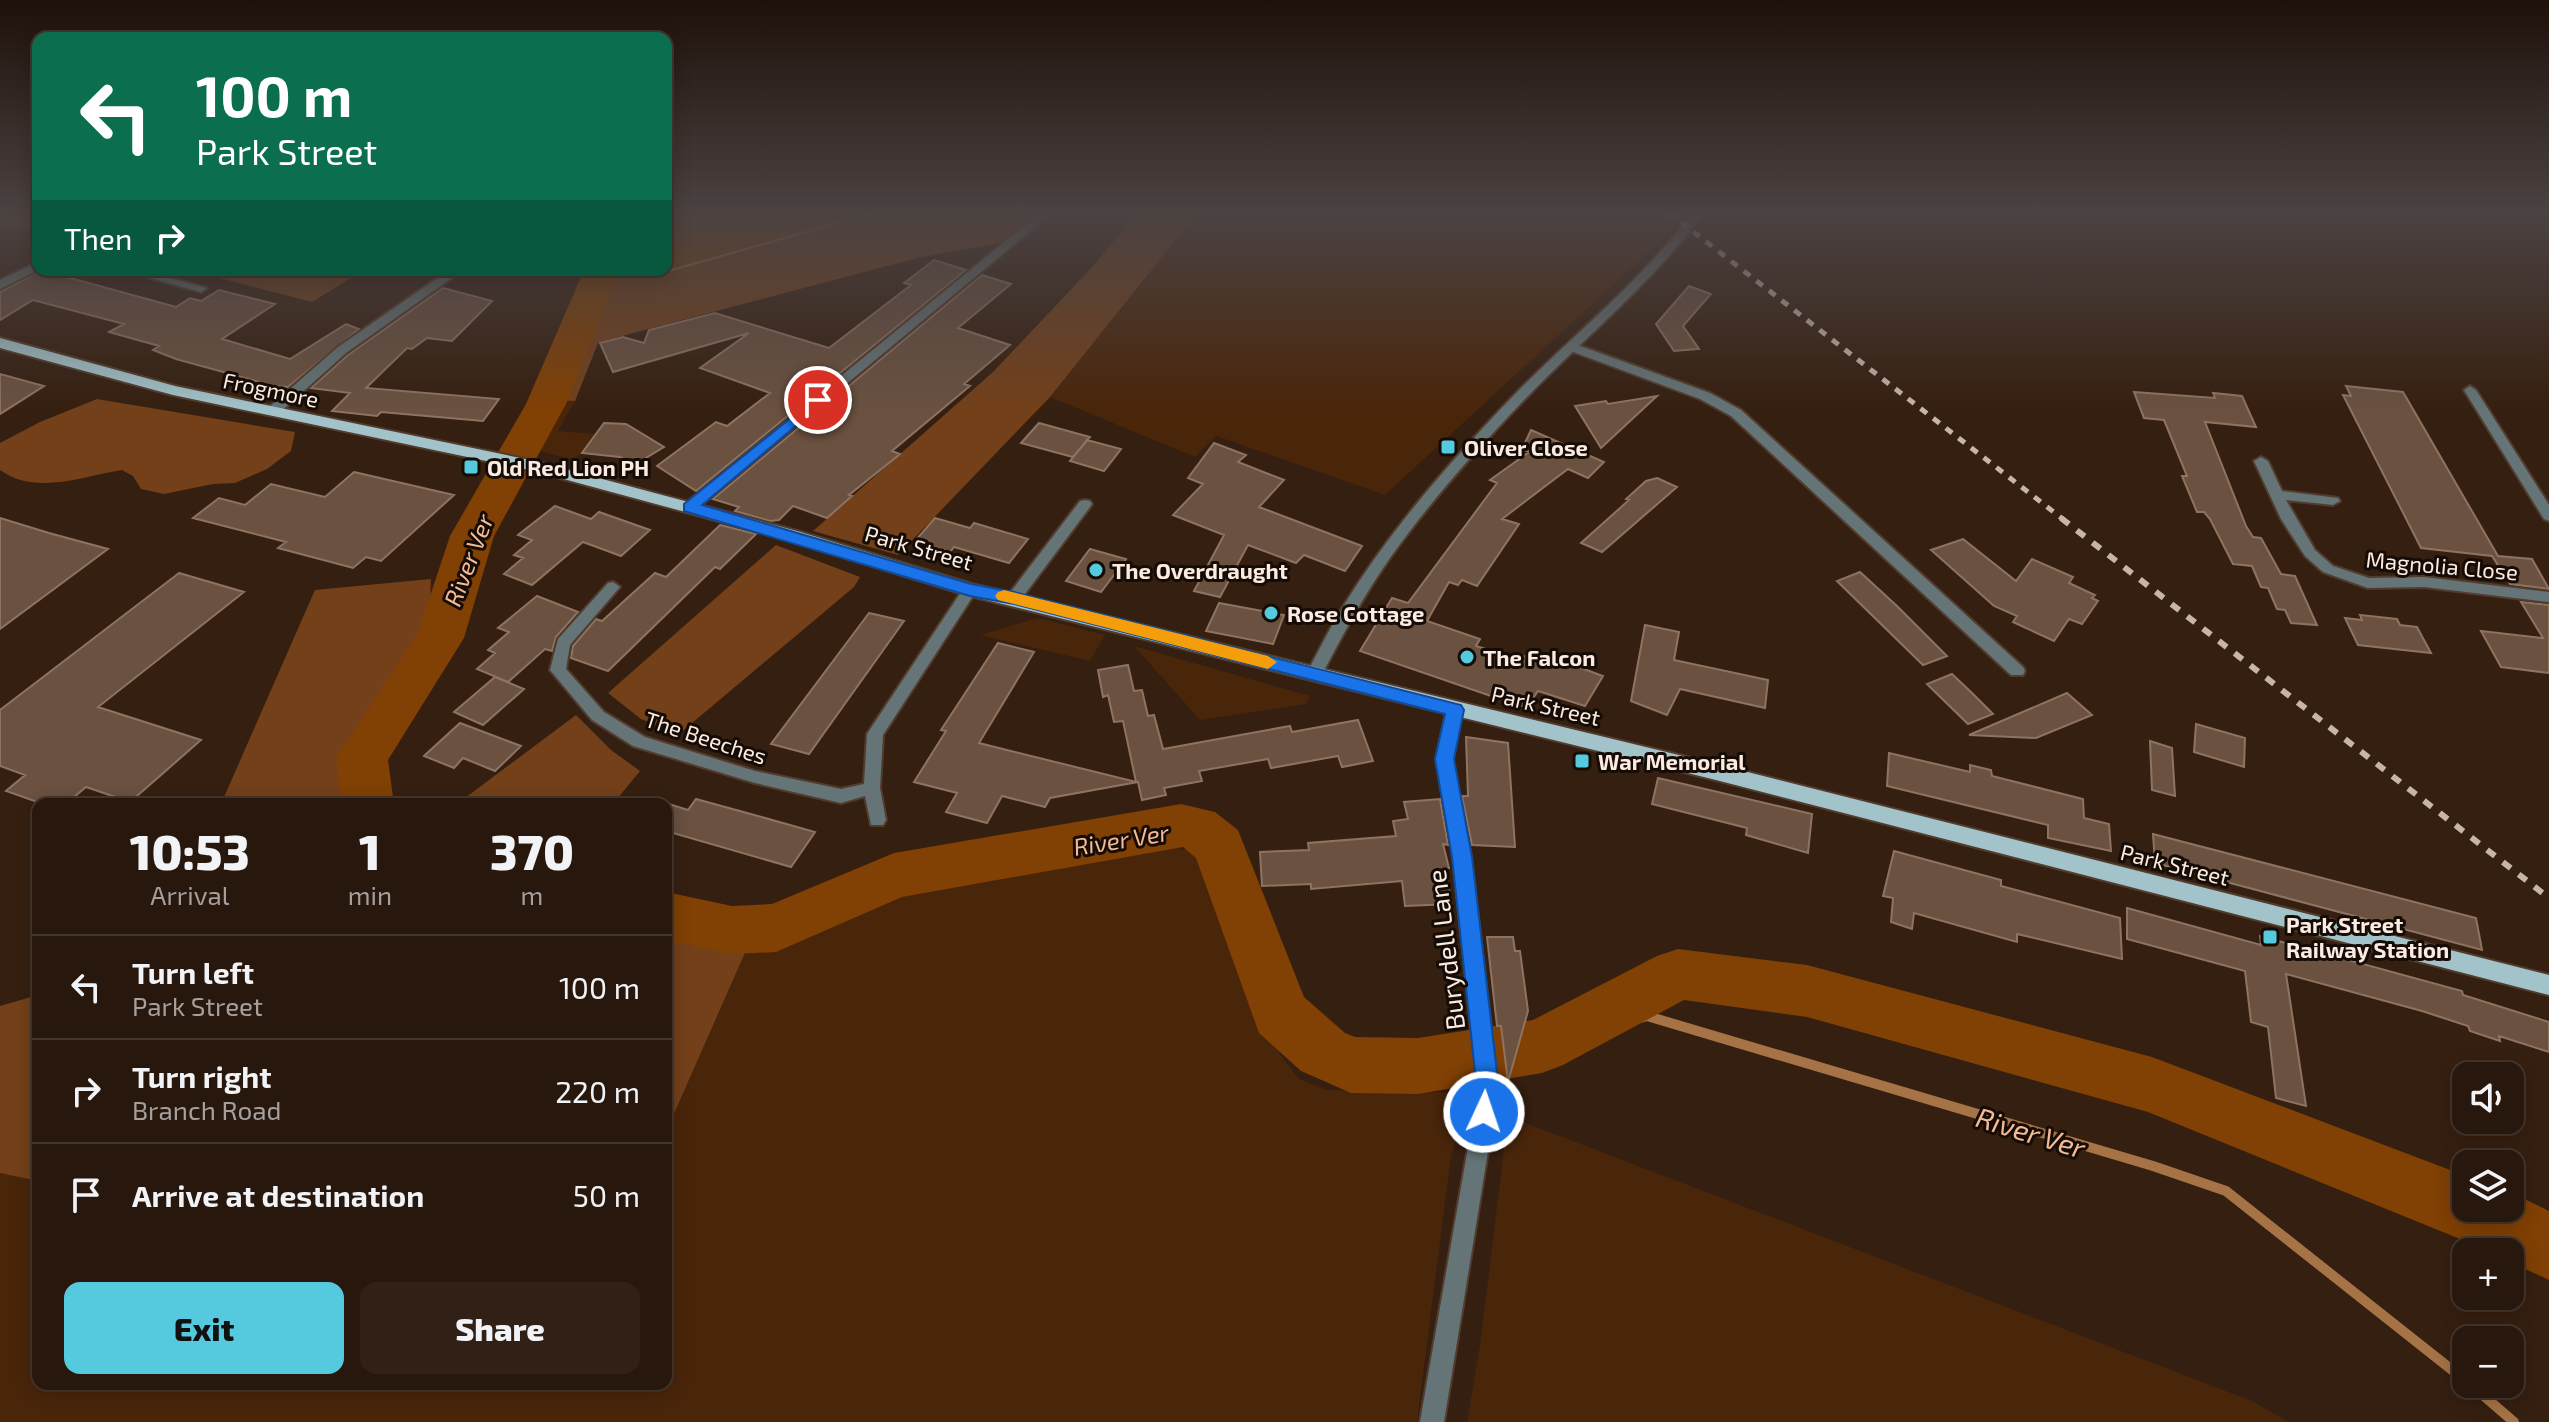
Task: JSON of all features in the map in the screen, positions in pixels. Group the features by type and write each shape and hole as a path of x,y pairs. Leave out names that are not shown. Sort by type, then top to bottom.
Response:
{"main road":[{"name":"Frogmore","path":"0,343 173,390 535,466"},
{"name":"Park Street","path":"535,466 690,507 970,590 1014,598 1455,710 1716,772 2549,985"}],"street":[{"path":"161,278 201,288"},
{"path":"272,412 342,350 445,278"},
{"path":"690,507 967,278"},
{"path":"1314,674 1352,605 1408,525 1446,479 1641,278"},
{"path":"1572,347 1705,396 1736,413 2017,671"},
{"path":"2470,390 2549,516"},
{"name":"Magnolia Close","path":"2261,461 2310,553 2328,569 2368,583 2424,582 2549,597"},
{"path":"2277,495 2333,501"},
{"path":"1014,598 1085,504"},
{"name":"The Beeches","path":"613,587 563,643 558,670 598,716 639,742 755,777 841,796 872,788"},
{"path":"877,820 872,788 875,734 970,590"},
{"name":"Burydell Lane","path":"1432,1422 1488,1090 1462,857 1444,759 1455,710"}],"shaded area":[{"path":"221,278 350,278 312,302"},
{"path":"609,278 840,278 598,343 575,401 555,400"},
{"path":"1081,278 1145,278 1050,397 898,555 813,531 993,372"},
{"path":"1145,278 1620,278 1385,495 1216,436 1195,457 1050,397"},
{"path":"97,399 295,432 291,451 267,469 235,483 164,494 141,489 133,476 122,470 44,483 14,478 0,470 0,443 40,422"},
{"path":"555,400 575,401 558,431 596,434 575,460 527,448"},
{"path":"776,545 860,577 854,587 679,734 641,719 608,693"},
{"path":"431,579 430,614 417,656 354,758 346,798 224,798 315,590"},
{"path":"1038,618 1105,635 1090,661 980,635"},
{"path":"1134,646 1310,696 1306,704 1200,720"},
{"path":"576,715 611,750 640,771 618,798 465,798"},
{"path":"1157,844 1189,850 1212,867 1279,1053 1299,1079 1326,1090 1469,1093 1451,1156 1417,1422 0,1422 0,1173 32,1180 32,1390 672,1390 672,1118 748,946 874,896 944,877"},
{"path":"672,932 748,946 672,1118"},
{"path":"32,997 32,1180 0,1173 0,1006"},
{"path":"1508,1116 2252,1401 2289,1422 1467,1422 1480,1345"}],"building":[{"path":"25,278 72,278 176,307 190,298 201,301 219,290 275,304 222,339 290,359 346,324 359,329 288,387 274,386 176,359 153,350 159,346 109,332 124,324 33,300 0,320 0,292"},
{"path":"910,278 956,278 696,491 657,466 716,422 727,426 770,393 700,368 749,333 613,372 600,343 623,337 644,343 649,330 715,313 829,348 911,285 904,283"},
{"path":"978,278 993,278 1011,284 958,328 1010,345 964,384 970,386 892,451 900,454 849,495 852,496 827,518 793,506 779,520 770,521 735,511 739,507 713,499"},
{"path":"1689,286 1711,294 1683,326 1699,349 1674,351 1656,324"},
{"path":"443,288 492,301 452,341 427,338 412,349 407,348 366,388 499,399 483,421 332,411 350,393 311,388 348,355"},
{"path":"0,374 44,386 0,414"},
{"path":"2346,386 2403,392 2498,556 2532,559 2549,589 2510,584 2492,556 2421,548 2343,395 2351,396"},
{"path":"2134,392 2215,398 2213,393 2242,396 2256,427 2205,422 2246,526 2253,537 2261,538 2281,574 2295,576 2317,625 2291,623 2285,610 2277,609 2268,588 2261,587 2252,566 2233,564 2210,519 2204,512 2197,512 2182,476 2187,476 2164,420 2144,418"},
{"path":"1657,396 1601,448 1575,406 1606,401 1608,404"},
{"path":"604,423 626,424 664,447 634,465 620,457 582,453"},
{"path":"1039,423 1090,437 1073,457 1021,443"},
{"path":"1531,430 1604,462 1588,478 1568,469 1502,519 1519,524 1477,586 1462,580 1458,585 1449,582 1427,621 1480,639 1476,646 1508,656 1499,669 1535,651 1603,676 1585,706 1538,691 1528,706 1520,706 1360,651 1392,598 1408,603 1497,483 1490,480 1529,452 1522,449"},
{"path":"1087,440 1121,449 1104,471 1070,461"},
{"path":"1214,443 1246,455 1238,462 1284,480 1259,507 1362,546 1345,571 1304,555 1296,563 1248,545 1220,597 1194,591 1224,535 1173,515 1203,484 1188,478"},
{"path":"354,472 454,495 381,561 366,557 353,568 278,548 286,542 193,518 219,498 245,505 271,484 325,497"},
{"path":"1657,478 1677,487 1602,552 1581,543 1646,481"},
{"path":"555,506 591,519 599,512 650,530 621,556 583,542 532,585 504,574 523,558 514,555 532,540 518,535"},
{"path":"0,518 49,533 108,549 0,629"},
{"path":"935,518 970,528 974,523 1028,539 1009,563 954,547 950,552 915,541"},
{"path":"720,525 756,534 720,569 715,567 608,671 571,658 573,646 596,619 602,621 655,573 666,577"},
{"path":"1963,539 2016,581 2032,559 2073,577 2069,583 2095,595 2092,598 2098,601 2082,624 2069,619 2054,641 2013,622 2017,616 1994,606 1931,550"},
{"name":"The Overdraught","path":"1090,549 1126,559 1101,592 1066,581"},
{"path":"1860,572 1947,656 1923,665 1837,581"},
{"path":"179,573 244,592 98,707 201,740 135,798 118,798 86,787 73,798 32,800 6,791 25,775 0,766 0,710"},
{"path":"537,596 578,612 556,637 552,651 545,649 508,682 477,669 495,653 488,650 509,632 498,628"},
{"path":"2521,602 2549,605 2549,673 2501,667 2481,631 2543,638"},
{"path":"1219,603 1284,615 1273,644 1206,631"},
{"path":"869,613 904,621 809,754 771,744"},
{"path":"2360,615 2397,619 2400,625 2417,627 2431,653 2358,645 2345,618 2362,620"},
{"path":"1645,625 1679,632 1674,660 1768,680 1765,708 1680,689 1667,715 1631,701"},
{"path":"998,643 1034,652 979,743 1136,782 1123,721 1114,722 1108,695 1103,697 1098,670 1128,665 1134,691 1142,690 1148,716 1154,715 1163,749 1290,726 1292,732 1358,720 1373,761 1342,767 1338,756 1271,768 1268,759 1199,771 1202,781 1164,788 1166,795 1142,800 1138,782 1050,798 1045,807 1002,796 987,823 946,812 957,793 914,782 946,731 941,730"},
{"path":"1952,674 1993,714 1968,724 1927,684"},
{"path":"495,677 524,689 483,725 454,712"},
{"path":"2067,693 2092,715 2036,738 1969,735"},
{"path":"460,723 521,746 495,771 463,758 454,768 424,756"},
{"path":"2196,724 2245,738 2244,767 2194,752"},
{"path":"1466,737 1508,743 1515,847 1472,845 1462,796 1468,796"},
{"path":"2150,741 2172,748 2175,796 2152,790"},
{"path":"1889,753 1970,772 1970,765 1991,770 1992,776 2083,799 2084,818 2109,824 2111,851 2048,838 2048,825 1887,786"},
{"path":"1658,778 1812,814 1808,853 1746,835 1747,828 1652,804"},
{"path":"696,799 815,832 791,867 672,833 672,805 688,810"},
{"path":"1440,799 1448,845 1443,844 1449,868 1445,869 1452,904 1405,906 1402,881 1311,889 1311,884 1262,886 1260,852 1309,850 1308,843 1396,836 1393,821 1408,819 1404,802"},
{"path":"2153,834 2476,918 2482,950 2155,863"},
{"path":"1894,851 2001,880 2001,886 2120,918 2122,959 2017,934 2017,942 1914,913 1912,929 1891,922 1893,898 1883,896"},
{"path":"2127,908 2261,945 2260,936 2462,991 2463,995 2549,1022 2549,1052 2499,1036 2500,1041 2470,1031 2468,1026 2422,1011 2286,974 2306,1106 2276,1098 2268,1027 2251,1022 2245,971 2127,939"},
{"path":"1487,937 1513,937 1515,951 1520,951 1528,1011 1508,1082 1501,1026 1497,1026"}],"waterway":[{"name":"River Ver","path":"367,798 362,758 440,638 472,536 546,404 599,278"},
{"name":"River Ver","path":"672,917 732,930 776,928 894,876 1181,825 1196,827 1219,845 1280,1014 1323,1052 1351,1065 1418,1066 1542,1046 1678,974 1807,991 2152,1085 2505,1223 2549,1247"},
{"name":"River Ver","path":"1542,1046 1647,1016 2153,1166 2226,1191 2452,1370"},
{"name":"River Ver","path":"2486,1398 2514,1422"}],"railway":[{"path":"1753,278 2064,520"},
{"path":"2061,518 2549,898"}],"slow traffic":[{"path":"1004,596 1268,662"}],"place":[{"name":"Oliver Close","path":"1448,447"},
{"name":"Old Red Lion PH","path":"471,467"},
{"name":"The Overdraught","path":"1096,570"},
{"name":"Rose Cottage","path":"1271,613"},
{"name":"The Falcon","path":"1467,657"},
{"name":"War Memorial","path":"1582,761"},
{"name":"Park Street Railway Station","path":"2270,937"}],"route":[{"path":"818,400 690,507 970,590 1014,598 1455,710 1444,759 1462,857 1483,1033 1488,1090 1484,1112"}]}
